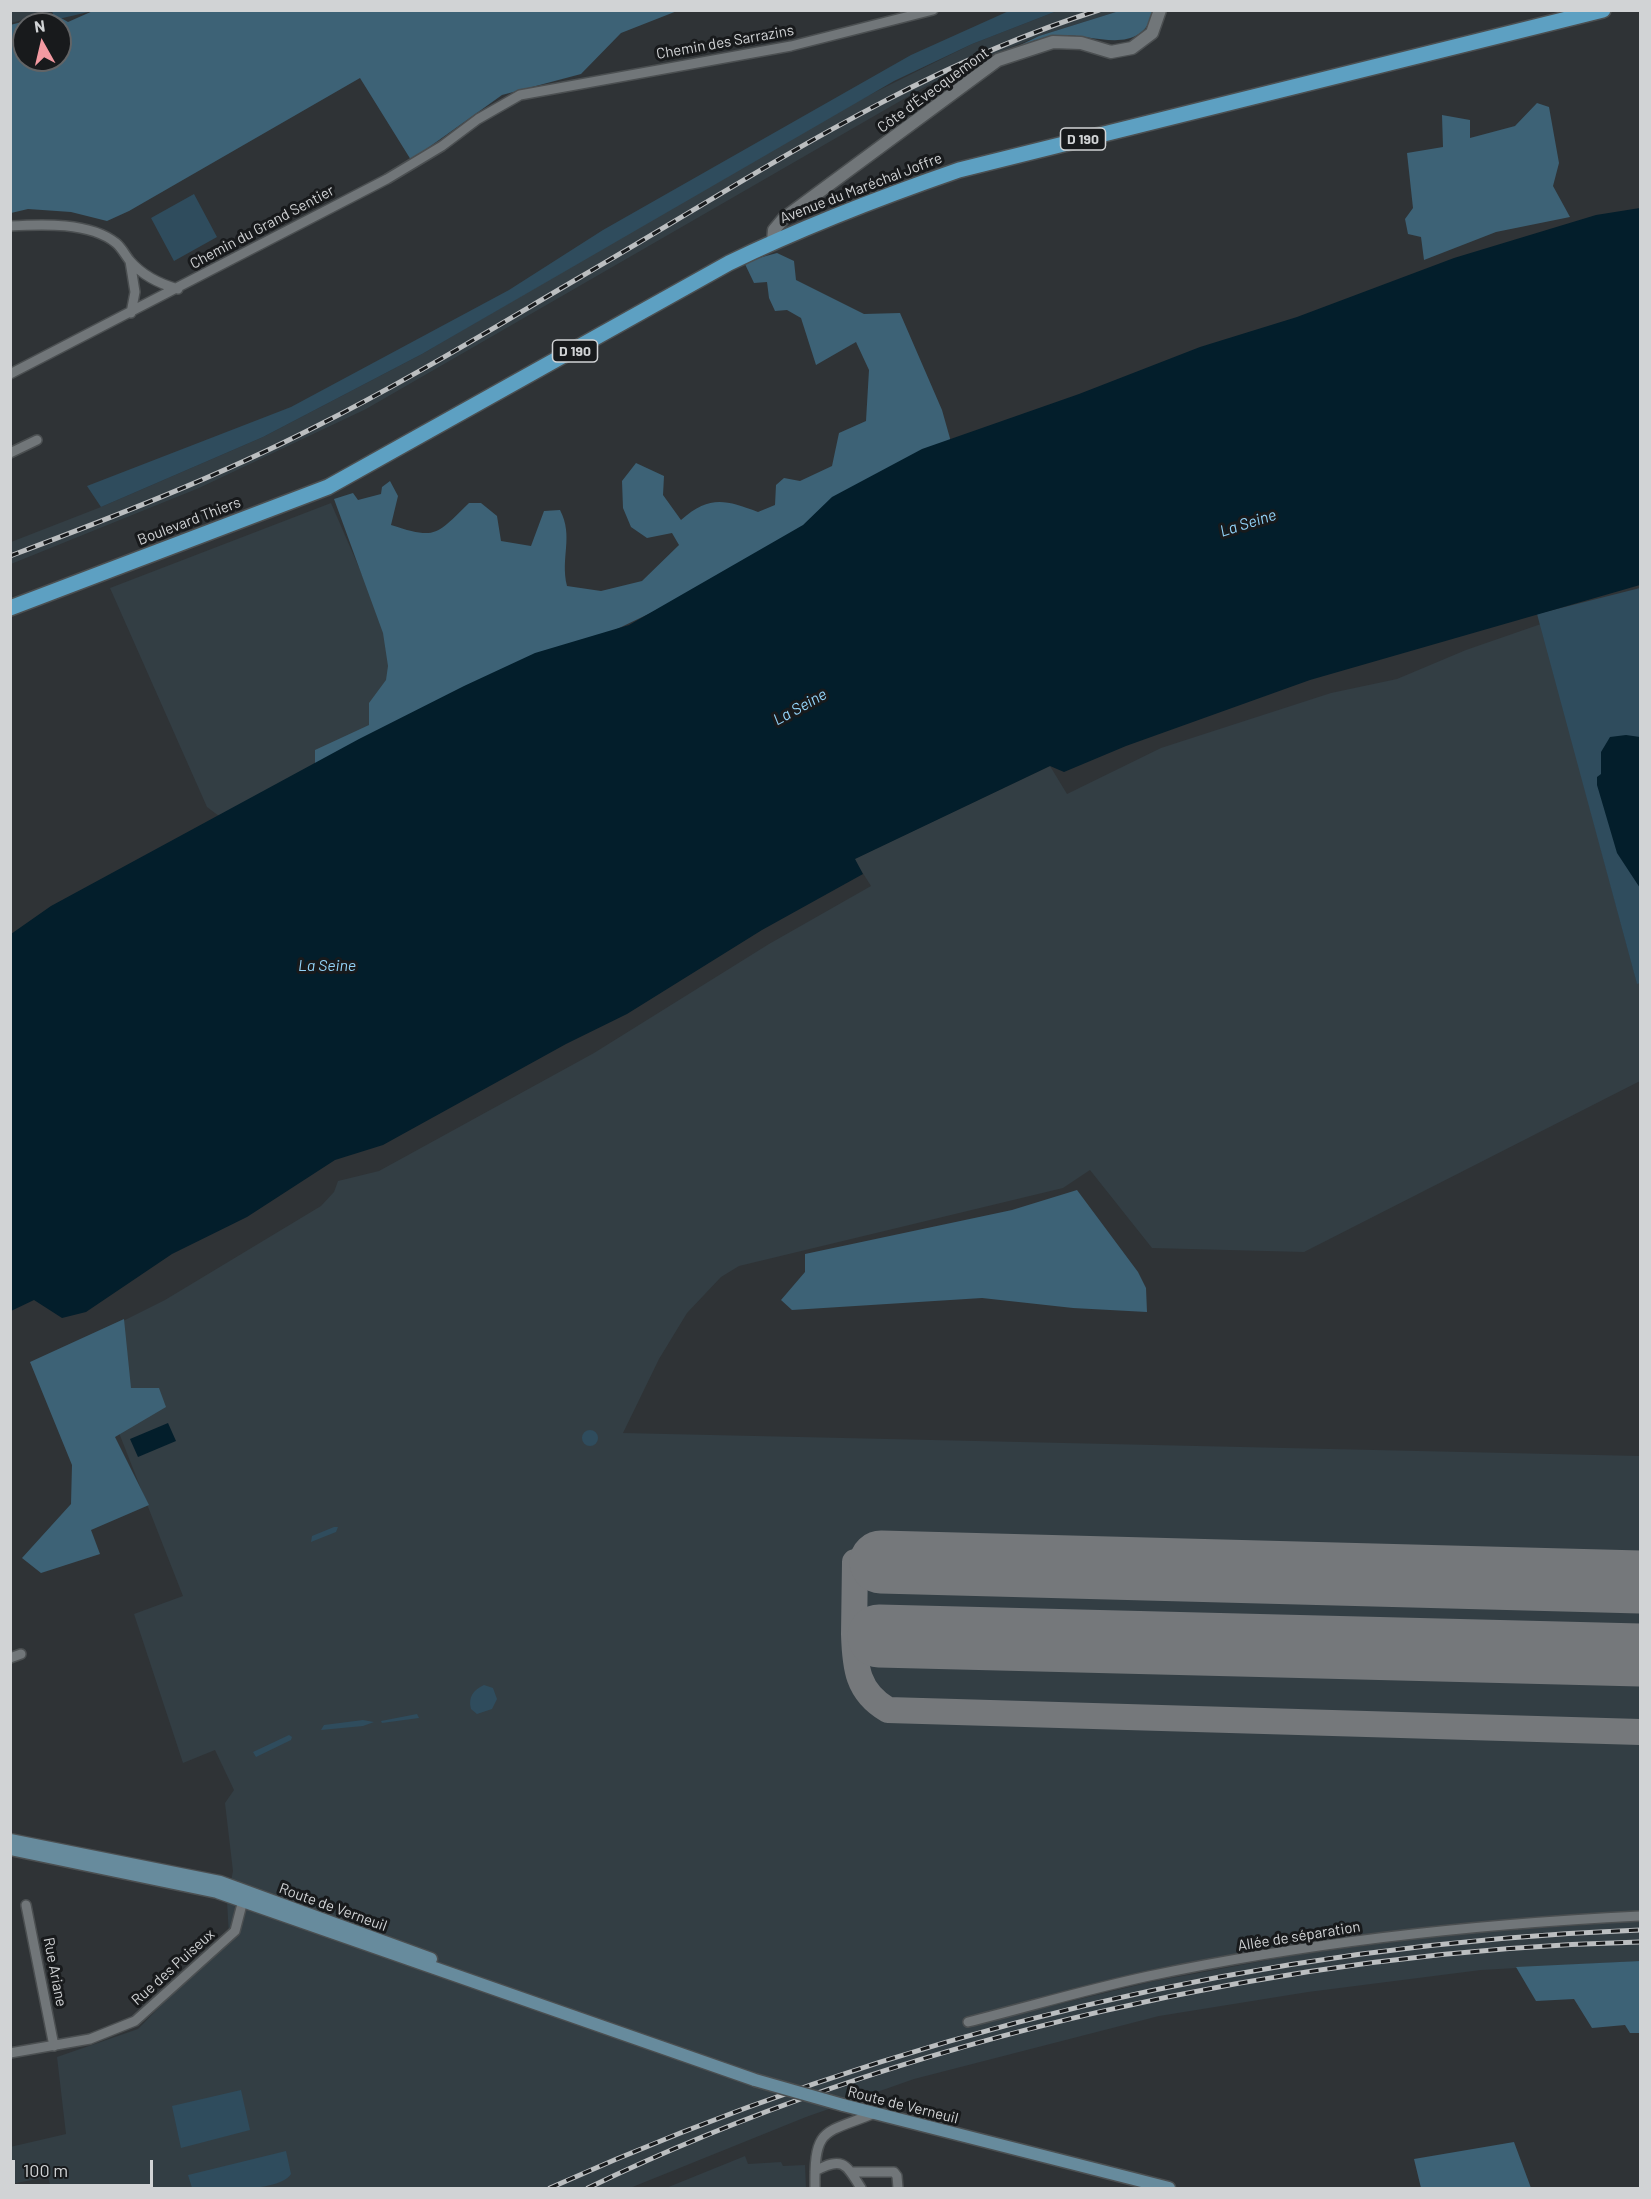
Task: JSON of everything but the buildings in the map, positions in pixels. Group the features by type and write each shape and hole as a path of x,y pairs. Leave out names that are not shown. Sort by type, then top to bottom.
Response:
{"main road":[{"name":"Avenue du Maréchal Joffre","path":"378,460 729,263 773,241 959,170 1603,10"},
{"name":"Boulevard Thiers","path":"10,608 313,493 378,460"},
{"name":"Route de Verneuil","path":"10,1840 207,1878 536,1997 633,2038"},
{"name":"Route de Verneuil","path":"10,1849 188,1885 243,1901 755,2080 843,2105 1169,2188"}],"street":[{"name":"Chemin des Sarrazins","path":"520,95 791,46 933,10"},
{"name":"Côte d'Évecquemont","path":"773,241 774,230 784,218 990,64 1053,42 1081,43 1111,52 1132,48 1152,33 1160,10"},
{"name":"Chemin du Grand Sentier","path":"10,374 387,179 442,146 496,108 520,95"},
{"path":"10,226 38,225 100,234 117,243 130,261 151,279 178,289"},
{"path":"130,261 135,292 131,313"},
{"path":"151,279 154,301"},
{"path":"135,292 154,301"},
{"path":"10,453 37,440"},
{"path":"10,1658 21,1654"},
{"path":"243,1901 263,1897"},
{"name":"Rue des Puiseux","path":"10,2053 110,2033 147,2012 235,1931 243,1901"},
{"name":"Rue Ariane","path":"26,1905 54,2046"},
{"name":"Allée de séparation","path":"968,2022 1148,1976 1299,1950 1453,1929 1641,1916"},
{"path":"815,2188 818,2144 823,2135 839,2125 875,2113"},
{"path":"815,2171 838,2163 847,2166 861,2188"},
{"path":"850,2172 894,2172 897,2176 898,2188"}],"shaded area":[{"path":"52,10 93,11 72,16 72,12 52,12"},
{"path":"95,10 677,11 621,33 581,74 502,95 411,160 360,78 129,211 107,221 71,212 28,209 11,213 10,25 12,24 12,72 72,72 72,20"},
{"path":"1011,10 1057,11 972,44 894,81 422,354 263,437 101,507 87,486 291,407 509,290 603,230 911,55"},
{"path":"11,11 52,11 12,12 11,23"},
{"path":"1057,11 1119,11 1039,36 989,56 928,85 366,409 199,488 11,564 11,542 101,507 263,437 422,354 837,111 972,44"},
{"path":"1119,11 1153,11 1147,26 1137,35 1124,39 1051,36 1006,52 1039,36"},
{"path":"1537,103 1549,107 1559,163 1553,186 1570,217 1496,232 1424,260 1421,237 1408,234 1405,219 1413,208 1407,153 1443,147 1442,115 1470,120 1470,138 1515,126"},
{"path":"194,194 217,237 174,261 151,218"},
{"path":"777,253 794,261 796,280 864,314 900,313 942,410 953,449 703,588 315,773 315,750 369,725 369,703 386,680 388,666 383,633 334,499 353,493 358,500 381,494 382,487 390,481 398,496 391,525 418,532 435,532 469,503 481,503 497,516 501,541 531,546 544,511 560,510 567,538 565,576 567,586 601,591 642,581 679,545 672,533 647,538 631,527 623,508 622,481 636,463 664,476 663,495 681,520 709,503 718,502 758,512 775,505 776,485 784,478 800,481 832,466 839,433 866,421 869,370 856,342 816,365 801,318 787,310 775,311 769,298 767,282 754,283 744,262"},
{"path":"331,503 420,708 219,816 207,807 110,588"},
{"path":"1640,588 1640,983 1637,984 1537,614"},
{"path":"1541,624 1637,983 1640,983 1640,1081 1304,1252 1152,1248 1090,1170 1063,1188 739,1266 721,1277 687,1313 659,1359 623,1433 1640,1456 1640,1912 1517,1919 1390,1932 1165,1969 985,2022 1150,1982 1300,1954 1454,1934 1640,1921 1640,1961 1481,1970 1308,1992 1159,2016 914,2079 806,2117 630,2188 51,2188 48,2177 11,2184 10,2147 66,2134 57,2057 138,2029 229,1936 227,1901 233,1871 225,1803 234,1790 215,1750 183,1763 134,1614 183,1596 83,1341 165,1300 321,1206 334,1192 338,1181 379,1171 594,1053 769,944 871,886 854,859 1050,766 1067,794 1161,748 1331,693 1397,679 1466,650"},
{"path":"1077,1190 1138,1272 1146,1288 1147,1312 1073,1308 982,1298 792,1310 781,1300 805,1272 805,1254 1012,1210"},
{"path":"124,1319 131,1388 159,1388 166,1407 115,1437 149,1505 91,1530 100,1554 41,1573 22,1558 71,1504 72,1465 30,1362"},
{"path":"587,1430 593,1430 598,1438 596,1444 587,1446 582,1441 582,1435"},
{"path":"338,1527 336,1532 311,1542 312,1536"},
{"path":"484,1685 493,1688 497,1699 492,1709 477,1714 471,1709 471,1697 477,1689"},
{"path":"417,1714 419,1718 382,1723 381,1721"},
{"path":"363,1720 374,1722 363,1726 321,1730 324,1725"},
{"path":"289,1735 292,1737 291,1740 256,1757 253,1752"},
{"path":"1640,1961 1640,2033 1630,2033 1625,2025 1592,2028 1574,1999 1536,2001 1516,1967"},
{"path":"241,2090 250,2130 181,2148 172,2106"},
{"path":"1514,2142 1531,2188 1421,2188 1414,2159"},
{"path":"286,2151 291,2174 284,2180 260,2187 192,2188 188,2175"},
{"path":"745,2156 748,2164 781,2162 783,2166 805,2165 806,2188 666,2188"}],"water":[{"name":"La Seine","path":"1640,208 1640,585 1310,680 1126,746 1064,772 1050,766 855,859 863,874 762,930 627,1014 566,1044 383,1145 335,1160 247,1217 172,1254 86,1312 62,1318 34,1300 11,1311 11,934 51,906 359,739 464,686 535,653 629,625 803,525 832,497 922,449 1079,394 1200,347 1297,317 1454,258 1596,215"},
{"path":"1626,735 1640,737 1640,888 1617,853 1597,785 1597,777 1601,774 1601,752 1610,737"},
{"path":"168,1423 176,1441 138,1457 130,1439"}],"taxiway":[{"path":"854,1634 855,1562 881,1562"},
{"path":"879,1636 854,1634 855,1657 864,1687 878,1703 888,1710 1640,1732"}],"runway":[{"path":"881,1562 1640,1582"},
{"path":"879,1636 1640,1655"}],"railway":[{"path":"10,556 203,480 315,427 447,355 767,166 896,95 1030,34 1099,10"},
{"path":"550,2188 680,2133 813,2084 947,2042 1083,2006 1220,1977 1359,1954 1499,1939 1640,1930"},
{"path":"588,2188 709,2134 835,2087 967,2046 1102,2011 1238,1984 1374,1963 1509,1949 1640,1942"}]}
